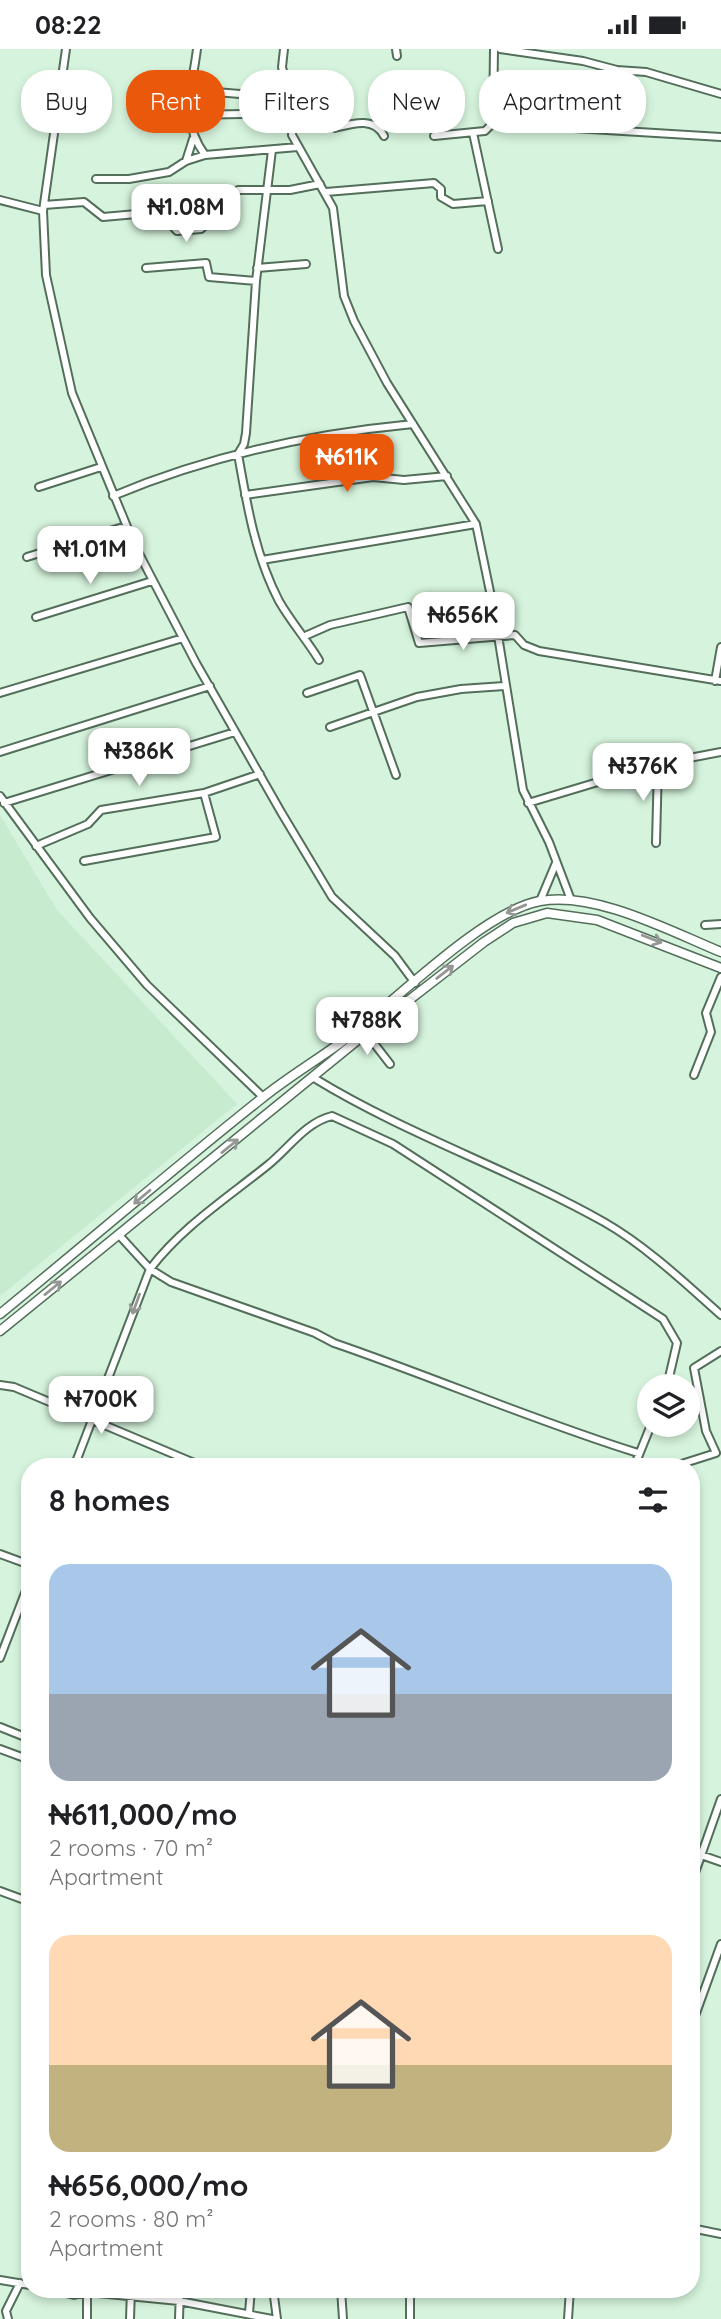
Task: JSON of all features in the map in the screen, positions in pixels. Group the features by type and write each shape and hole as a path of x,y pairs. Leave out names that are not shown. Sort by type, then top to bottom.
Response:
{"street":[{"path":"66,49 44,208 46,275 72,393 126,526 152,580 235,732 332,897 395,956 415,983"},
{"path":"194,70 197,49"},
{"path":"283,70 284,49"},
{"path":"494,49 495,70"},
{"path":"495,57 504,50 646,72 721,94"},
{"path":"354,121 381,130 384,136"},
{"path":"435,136 479,132"},
{"path":"192,133 205,155"},
{"path":"292,133 333,208 344,296 387,383 476,524 523,790 571,900"},
{"path":"473,133 498,249"},
{"path":"645,133 721,138"},
{"path":"186,161 193,139"},
{"path":"96,179 129,179 169,172 186,161 205,155 298,147"},
{"path":"272,150 257,268 246,433 244,445 238,454 245,495 262,560 280,601 319,660"},
{"path":"326,193 434,183 441,190 441,197 453,204 488,201"},
{"path":"0,200 44,208 84,202 103,217 159,212 177,231 201,229 238,190 266,191 320,184"},
{"path":"146,268 206,263 209,277 256,281"},
{"path":"257,268 306,264"},
{"path":"113,496 188,466 238,454 336,432 413,424"},
{"path":"39,487 101,467"},
{"path":"245,495 373,477 404,480 447,476"},
{"path":"262,560 476,524"},
{"path":"27,557 126,526"},
{"path":"36,617 152,580"},
{"path":"305,636 330,625 408,607 419,643 497,634 515,635 524,645 539,651 718,681 721,647"},
{"path":"0,693 183,638"},
{"path":"307,693 360,675 396,775"},
{"path":"0,752 210,686"},
{"path":"330,727 418,697 461,689 504,686"},
{"path":"235,732 2,799 90,918 147,985 263,1097"},
{"path":"528,803 658,764 721,753"},
{"path":"656,843 658,764"},
{"path":"36,846 88,824 101,810 204,793 261,774"},
{"path":"84,861 216,837 204,793"},
{"path":"540,901 556,863"},
{"path":"0,1314 263,1097 347,1038 496,919 523,905 540,901 571,900 633,917 721,951"},
{"path":"0,1331 366,1033 484,941 513,923 534,916 562,914 597,920 721,968"},
{"path":"705,925 721,924"},
{"path":"694,1075 711,1032 706,1013 721,977"},
{"path":"366,1033 390,1064"},
{"path":"314,1078 419,1134 521,1179 605,1223 721,1315"},
{"path":"77,1458 150,1269 169,1245 271,1164 308,1129 327,1117 340,1118 393,1144 663,1319 677,1343 670,1374"},
{"path":"119,1235 150,1269 171,1282 315,1333 334,1343 569,1431 638,1453"},
{"path":"699,1458 718,1452 706,1431 694,1368 721,1351"},
{"path":"0,1385 14,1387 93,1418 184,1458"},
{"path":"637,1458 645,1437"},
{"path":"0,1554 21,1562"},
{"path":"0,1658 21,1603"},
{"path":"0,1727 21,1735"},
{"path":"0,1749 21,1757"},
{"path":"700,1858 718,1817 721,1799"},
{"path":"701,1855 721,1862"},
{"path":"0,1891 21,1899"},
{"path":"700,2002 721,1944"},
{"path":"700,2230 721,2234"},
{"path":"0,2280 20,2283 6,2311 8,2319"},
{"path":"87,2319 88,2298"},
{"path":"130,2319 131,2298"},
{"path":"163,2298 272,2319 273,2298"},
{"path":"179,2298 179,2319"},
{"path":"249,2313 250,2298"},
{"path":"342,2298 343,2319"},
{"path":"410,2298 410,2319"},
{"path":"568,2319 569,2298"}],"shaded area":[{"path":"0,815 57,910 237,1104 0,1296"}]}
